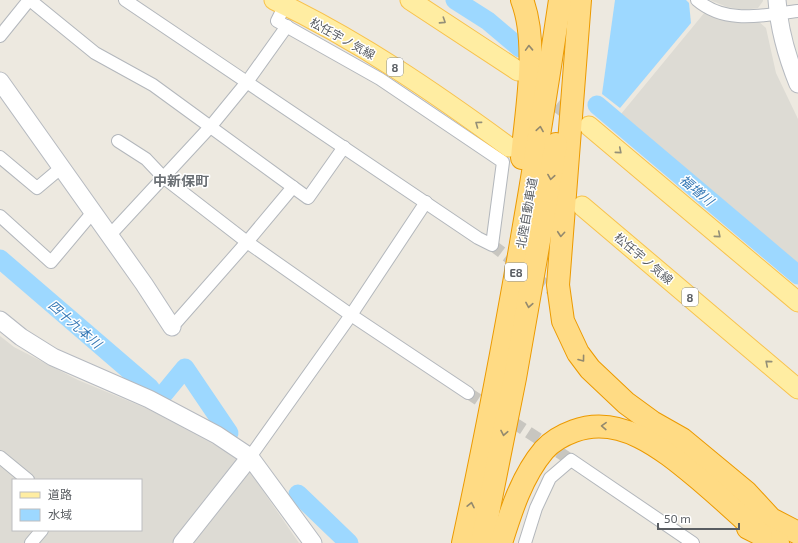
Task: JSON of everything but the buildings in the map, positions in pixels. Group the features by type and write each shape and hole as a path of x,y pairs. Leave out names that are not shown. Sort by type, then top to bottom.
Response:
{"highway":[{"path":"500,366 514,244 530,69 528,22 522,0"},
{"name":"北陸自動車道","path":"463,543 500,366 545,99 560,0"},
{"path":"579,0 559,263 559,302 563,321 578,353 590,369 626,403 646,430 661,461 726,517 770,533 798,533"},
{"name":"北陸自動車道","path":"482,543 516,378 579,0"},
{"path":"501,543 518,495 527,476 544,450 555,440 582,428 596,426 646,430 682,439 746,492 770,533"}],"main road":[{"path":"410,0 518,71"},
{"name":"松任宇ノ気線","path":"279,3 398,69 509,147"},
{"path":"589,126 798,302"},
{"name":"松任宇ノ気線","path":"582,206 798,388"}],"street":[{"path":"0,36 29,0 95,53 153,85 308,198 344,147"},
{"path":"125,0 478,238 492,245 503,162 380,79 277,20 279,3"},
{"path":"697,0 714,10 734,16 747,17 777,7 798,11"},
{"path":"777,7 786,50 798,84"},
{"path":"110,235 211,126 247,82 287,26"},
{"path":"0,81 94,212 172,326 247,242 293,186"},
{"path":"118,141 146,159 163,178 247,242 351,315 468,393"},
{"path":"0,157 37,188 62,167"},
{"path":"182,543 250,457 351,315 426,202"},
{"path":"0,216 51,262 94,212"},
{"path":"0,320 21,337 53,357 149,399 217,435 250,457 313,543"},
{"path":"0,457 27,479"},
{"path":"525,543 536,508 550,478 571,460 693,543"},
{"path":"32,543 41,531"}],"shaded area":[{"path":"710,0 763,1 758,8 744,10 727,7"},
{"path":"705,12 727,21 758,21 766,28 776,73 798,119 798,264 621,114"},
{"path":"0,336 14,347 78,380 148,409 241,459 299,543 0,543"}],"water":[{"path":"615,0 686,0 689,3 691,23 620,108 602,94"}],"waterway":[{"name":"福増川","path":"455,0 488,21 520,48"},
{"name":"福増川","path":"597,105 798,275"},
{"name":"四十九本川","path":"0,259 150,388"},
{"name":"四十九本川","path":"162,396 185,368 229,433"},
{"name":"四十九本川","path":"298,494 349,543"}],"tunnel":[{"path":"535,85 580,120"},
{"path":"492,245 560,296"},
{"path":"468,393 571,460"}],"district":[{"name":"中新保町","path":"181,180"}]}
